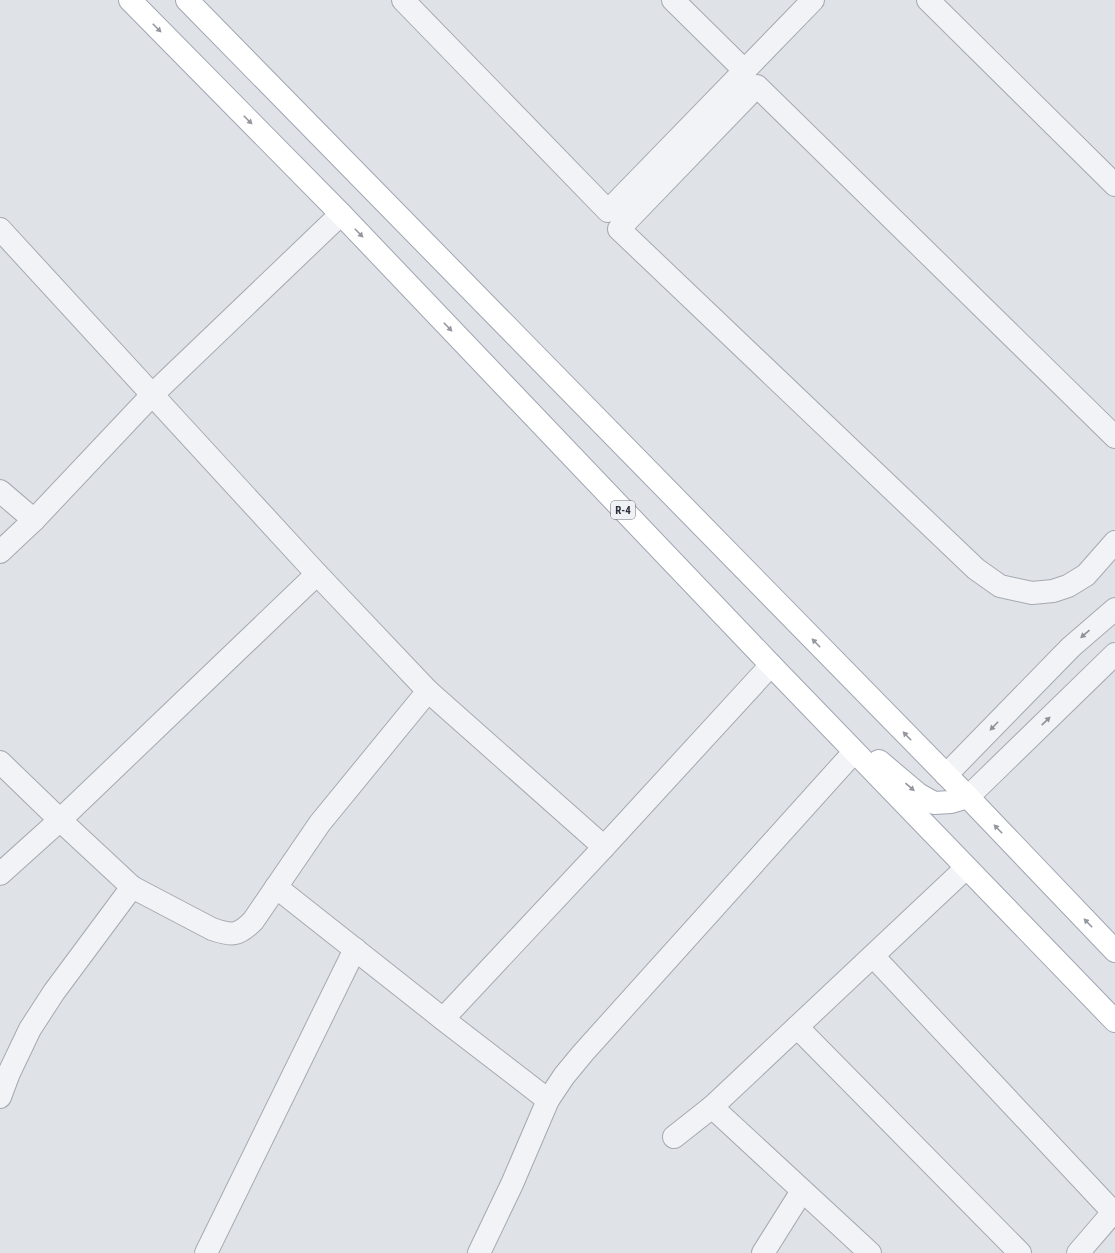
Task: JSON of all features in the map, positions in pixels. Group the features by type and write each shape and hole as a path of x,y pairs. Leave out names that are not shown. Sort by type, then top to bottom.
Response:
{"main road":[{"name":"R-4","path":"130,0 340,214 854,752 1115,1021"},
{"path":"187,0 946,775 1115,951"},
{"path":"854,752 874,757 918,794 934,804 968,798"}],"street":[{"path":"403,0 608,211 813,0"},
{"path":"673,0 744,70"},
{"path":"928,0 1115,185"},
{"path":"1115,437 757,86 619,229 976,569 1000,586 1032,593 1054,591 1068,586 1086,575 1115,542"},
{"path":"0,552 34,520 152,394 340,214"},
{"path":"0,229 317,574 428,691 604,847"},
{"path":"0,491 34,520"},
{"path":"0,874 60,820 317,574"},
{"path":"946,775 1070,647 1115,609"},
{"path":"968,798 1115,654"},
{"path":"443,1019 771,665"},
{"path":"0,762 132,887 212,929 222,933 233,934 242,931 253,921 320,823 428,691"},
{"path":"478,1253 512,1184 548,1100 564,1076 583,1052 854,752"},
{"path":"674,1137 712,1107 966,868"},
{"path":"0,1097 9,1073 30,1029 54,992 132,887"},
{"path":"276,887 548,1100"},
{"path":"206,1253 355,949"},
{"path":"873,956 1114,1211 1078,1253"},
{"path":"797,1027 1020,1253"},
{"path":"712,1107 870,1253"},
{"path":"763,1253 802,1191"}]}
